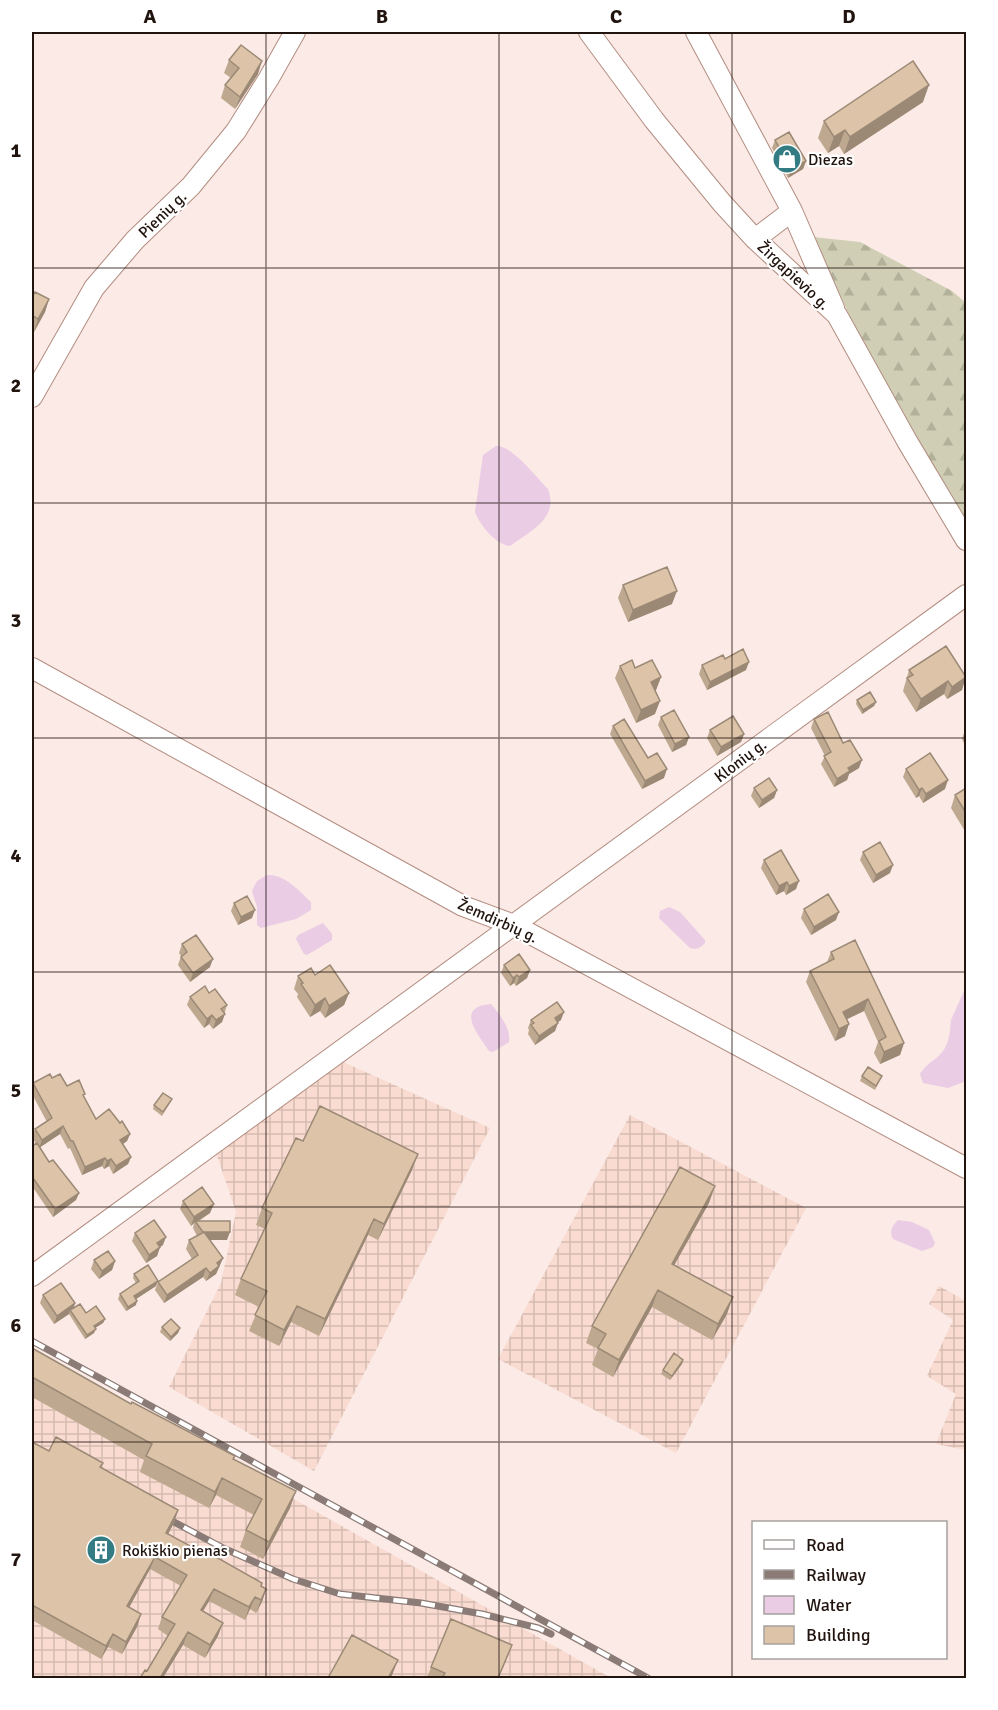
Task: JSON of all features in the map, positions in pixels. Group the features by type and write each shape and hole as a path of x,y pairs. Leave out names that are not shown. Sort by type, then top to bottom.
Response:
{"street":[{"name":"Pienių g.","path":"32,397 94,288 135,240 191,186 236,131 295,32"},
{"name":"Žirgapievio g.","path":"589,32 654,120 722,203 755,238 837,315 907,441 966,540"},
{"path":"696,32 792,211 837,315"},
{"path":"755,238 792,211"},
{"name":"Klonių g.","path":"32,1276 966,595"},
{"name":"Žemdirbių g.","path":"32,668 463,906 514,925 966,1168"}],"shaded area":[{"path":"341,1061 490,1128 314,1471 169,1387 221,1283 236,1212 215,1150"},
{"path":"630,1115 806,1208 676,1453 498,1359"},
{"path":"939,1286 966,1301 966,1450 936,1444 956,1394 927,1376 953,1320 929,1304"},
{"path":"32,1350 152,1419 611,1678 32,1678"}],"green space":[{"path":"813,237 860,242 952,291 966,303 966,524 864,347"}],"water":[{"path":"496,446 517,456 548,489 550,499 550,508 541,523 510,546 499,542 489,534 475,512 483,455"},
{"path":"267,875 280,877 291,884 311,902 311,910 296,919 261,928 257,925 257,907 252,891 257,881"},
{"path":"669,907 680,912 705,940 703,945 697,949 690,948 659,918 660,911"},
{"path":"323,923 332,934 332,940 307,955 304,954 296,939 298,935"},
{"path":"966,986 966,1081 948,1088 923,1083 920,1074 945,1048 949,1038 951,1020"},
{"path":"491,1004 504,1022 509,1037 509,1042 493,1052 489,1051 479,1037 471,1016 480,1006"},
{"path":"898,1220 912,1222 929,1230 935,1243 933,1247 922,1251 893,1239 892,1229"}],"building":[{"path":"241,45 262,61 240,97 225,85 239,68 229,60"},
{"path":"913,61 929,85 850,137 845,130 834,137 824,121"},
{"path":"789,132 806,161 791,169 775,140"},
{"path":"35,292 49,299 38,319 32,315 32,294"},
{"path":"667,567 677,591 633,610 623,585"},
{"path":"946,646 966,677 952,687 948,681 921,699 907,678 913,675 909,670"},
{"path":"743,649 749,662 710,682 702,665 723,655 725,659"},
{"path":"632,660 635,668 652,660 661,677 651,682 660,701 641,710 620,666"},
{"path":"870,692 876,702 863,710 857,700"},
{"path":"674,710 689,737 675,744 661,717"},
{"path":"828,712 843,743 850,740 862,760 848,768 850,771 837,779 824,756 831,752 814,719"},
{"path":"733,716 744,734 721,747 710,730"},
{"path":"624,719 648,758 657,753 667,769 645,781 613,726"},
{"path":"930,753 948,780 926,794 922,788 919,790 906,769"},
{"path":"769,778 777,790 762,800 754,788"},
{"path":"966,788 966,813 955,795"},
{"path":"880,842 893,865 876,875 863,852"},
{"path":"781,850 799,881 789,886 787,882 779,886 764,860"},
{"path":"828,894 839,912 814,927 804,909"},
{"path":"247,896 255,910 241,917 234,903"},
{"path":"196,935 213,959 193,973 181,957 187,952 182,944"},
{"path":"855,940 904,1043 884,1052 879,1041 886,1037 868,999 843,1012 849,1024 839,1029 810,971 834,959 831,952"},
{"path":"519,954 530,970 513,978 504,965"},
{"path":"330,965 349,993 329,1006 325,998 315,1005 298,976 311,968 315,975"},
{"path":"205,986 209,993 215,989 227,1005 221,1009 225,1014 216,1020 212,1015 207,1019 190,997"},
{"path":"557,1002 564,1012 555,1018 558,1023 539,1036 531,1025 534,1023 531,1020"},
{"path":"868,1067 882,1076 876,1086 862,1076"},
{"path":"50,1074 52,1078 60,1074 67,1086 79,1080 85,1094 83,1095 96,1119 109,1109 120,1123 122,1121 130,1134 120,1140 131,1157 116,1166 111,1159 107,1161 105,1158 85,1167 63,1126 42,1140 35,1129 52,1118 33,1083"},
{"path":"163,1093 172,1099 163,1112 154,1105"},
{"path":"320,1106 418,1154 384,1224 374,1219 325,1319 297,1306 284,1330 255,1315 267,1291 241,1279 272,1213 262,1208 296,1138 303,1141"},
{"path":"37,1143 49,1162 53,1160 79,1193 55,1209 32,1179 32,1146"},
{"path":"680,1167 715,1186 672,1264 733,1297 718,1324 658,1290 619,1360 598,1348 606,1334 592,1326"},
{"path":"202,1187 214,1204 194,1217 183,1201"},
{"path":"154,1220 166,1237 157,1243 160,1247 149,1255 135,1233"},
{"path":"195,1221 230,1221 230,1232 203,1232"},
{"path":"204,1232 223,1258 217,1263 219,1266 210,1273 206,1268 167,1295 158,1282 198,1255 189,1240"},
{"path":"108,1251 115,1261 102,1271 94,1260"},
{"path":"148,1265 158,1281 134,1296 137,1301 128,1307 120,1294 139,1281 134,1274"},
{"path":"61,1283 75,1303 57,1316 43,1295"},
{"path":"80,1304 86,1313 96,1306 105,1319 94,1326 96,1329 87,1335 70,1310"},
{"path":"171,1319 180,1328 171,1337 162,1327"},
{"path":"32,1348 131,1404 132,1402 235,1456 233,1459 296,1491 269,1542 246,1530 262,1499 222,1478 215,1492 146,1456 152,1444 32,1377"},
{"path":"674,1353 683,1360 672,1376 663,1370"},
{"name":"Rokiškio pienas","path":"56,1437 103,1463 100,1467 178,1510 166,1533 201,1552 202,1549 262,1583 261,1586 266,1589 261,1600 255,1597 249,1607 214,1589 201,1610 223,1623 210,1645 188,1632 160,1678 140,1678 145,1670 147,1671 175,1624 162,1617 187,1575 155,1557 127,1606 141,1614 126,1642 113,1634 106,1646 32,1605 32,1442 49,1451"},
{"path":"451,1619 512,1645 498,1678 442,1678 445,1673 431,1667"},
{"path":"352,1635 398,1660 388,1678 328,1678"}],"railway":[{"path":"32,1341 648,1678"},
{"path":"159,1514 223,1548 293,1579 340,1594 421,1603 482,1614 538,1628 551,1634"}],"place":[{"name":"Diezas","path":"787,159"},
{"name":"Rokiškio pienas","path":"101,1550"}]}
